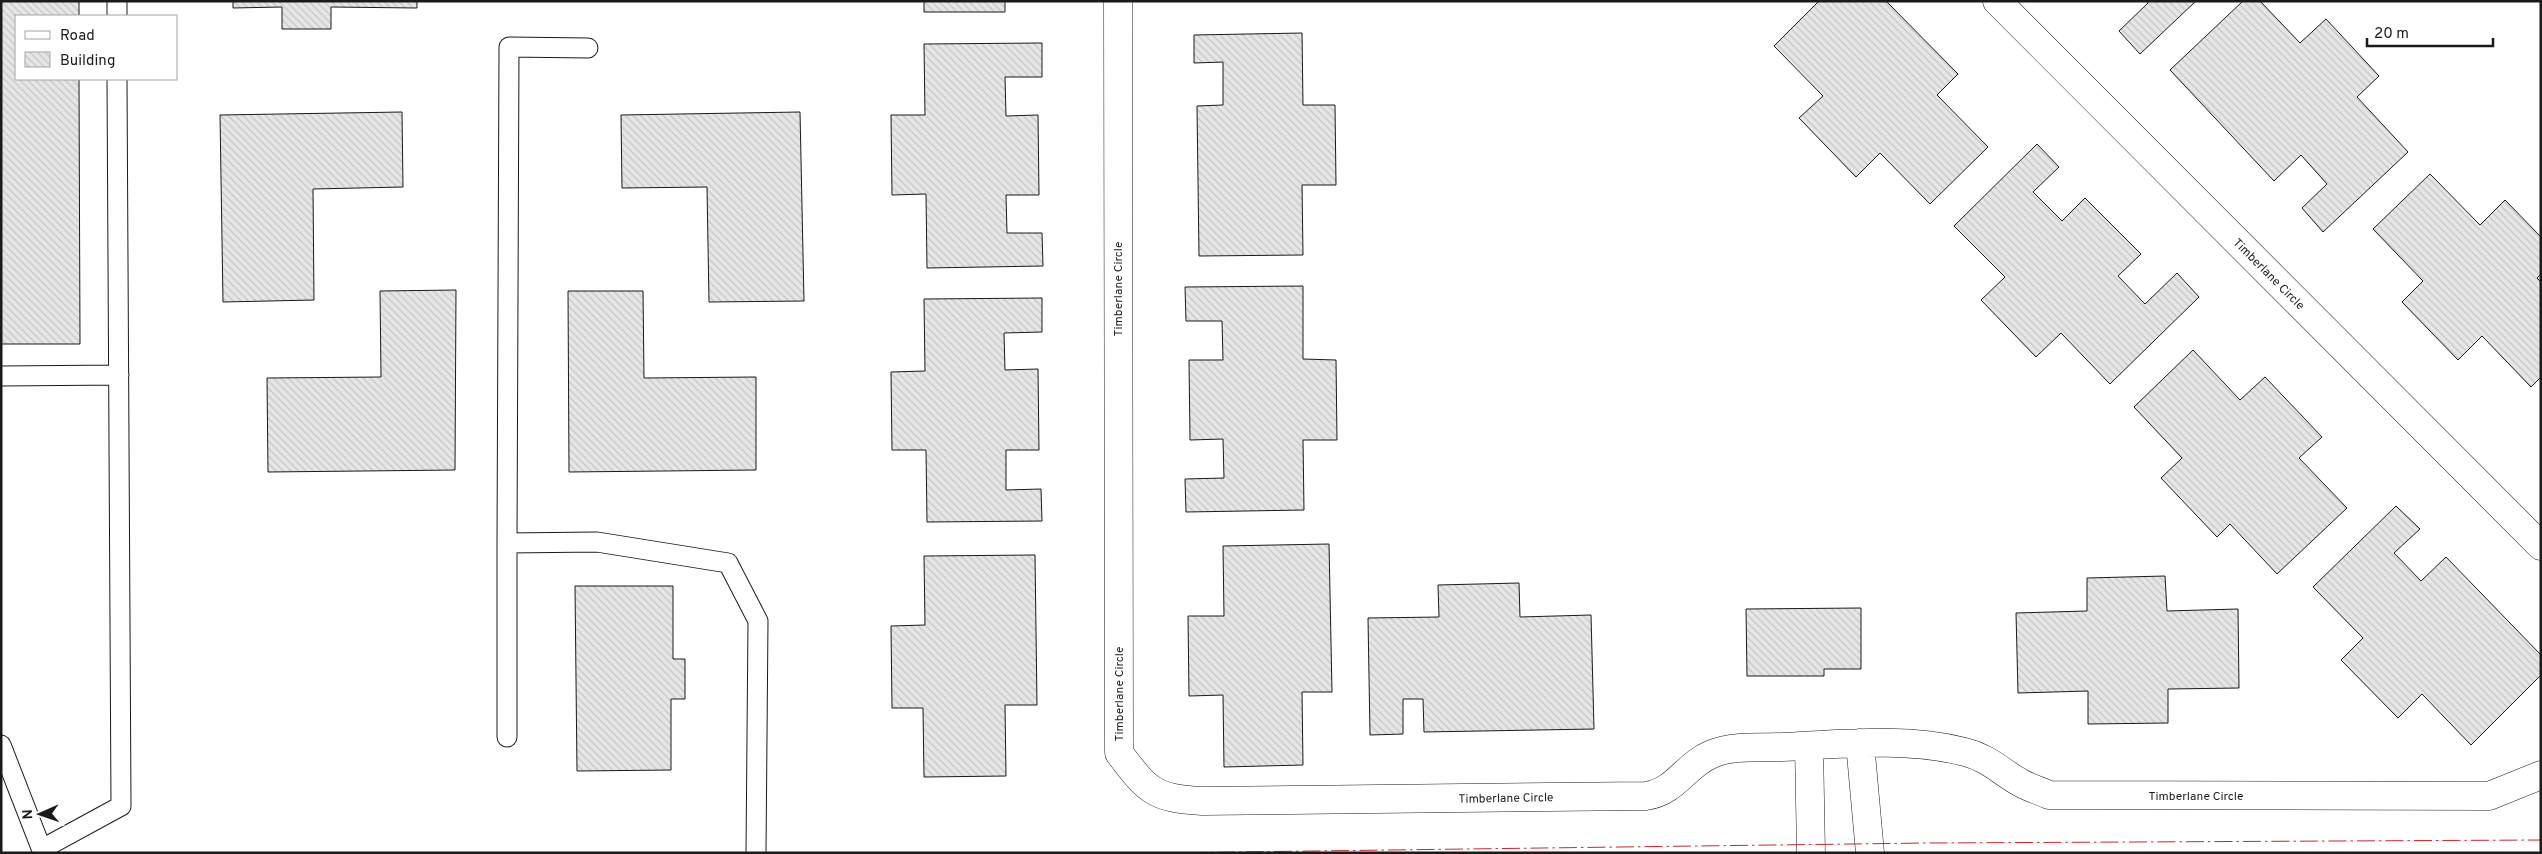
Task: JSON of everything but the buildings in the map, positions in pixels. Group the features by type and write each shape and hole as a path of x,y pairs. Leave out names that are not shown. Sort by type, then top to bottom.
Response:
{"street":[{"name":"Timberlane Circle","path":"1118,1 1119,752 1144,785 1171,799 1202,801 1646,796 1660,794 1672,786 1694,765 1712,754 1734,749 1860,743 1937,746 1966,752 1994,763 2020,782 2049,795 2489,796 2541,775"},
{"name":"Timberlane Circle","path":"1997,1 2541,546"},
{"path":"1860,743 1870,853"},
{"path":"1809,746 1811,853"}],"lane":[{"path":"117,1 117,15"},
{"path":"507,737 509,47 588,48"},
{"path":"1,745 42,851 121,806 117,80"},
{"path":"1,376 119,375"},
{"path":"507,543 597,542 728,563 758,621 756,853"}],"power":[{"path":"1160,853 1927,843 2541,840"}]}
